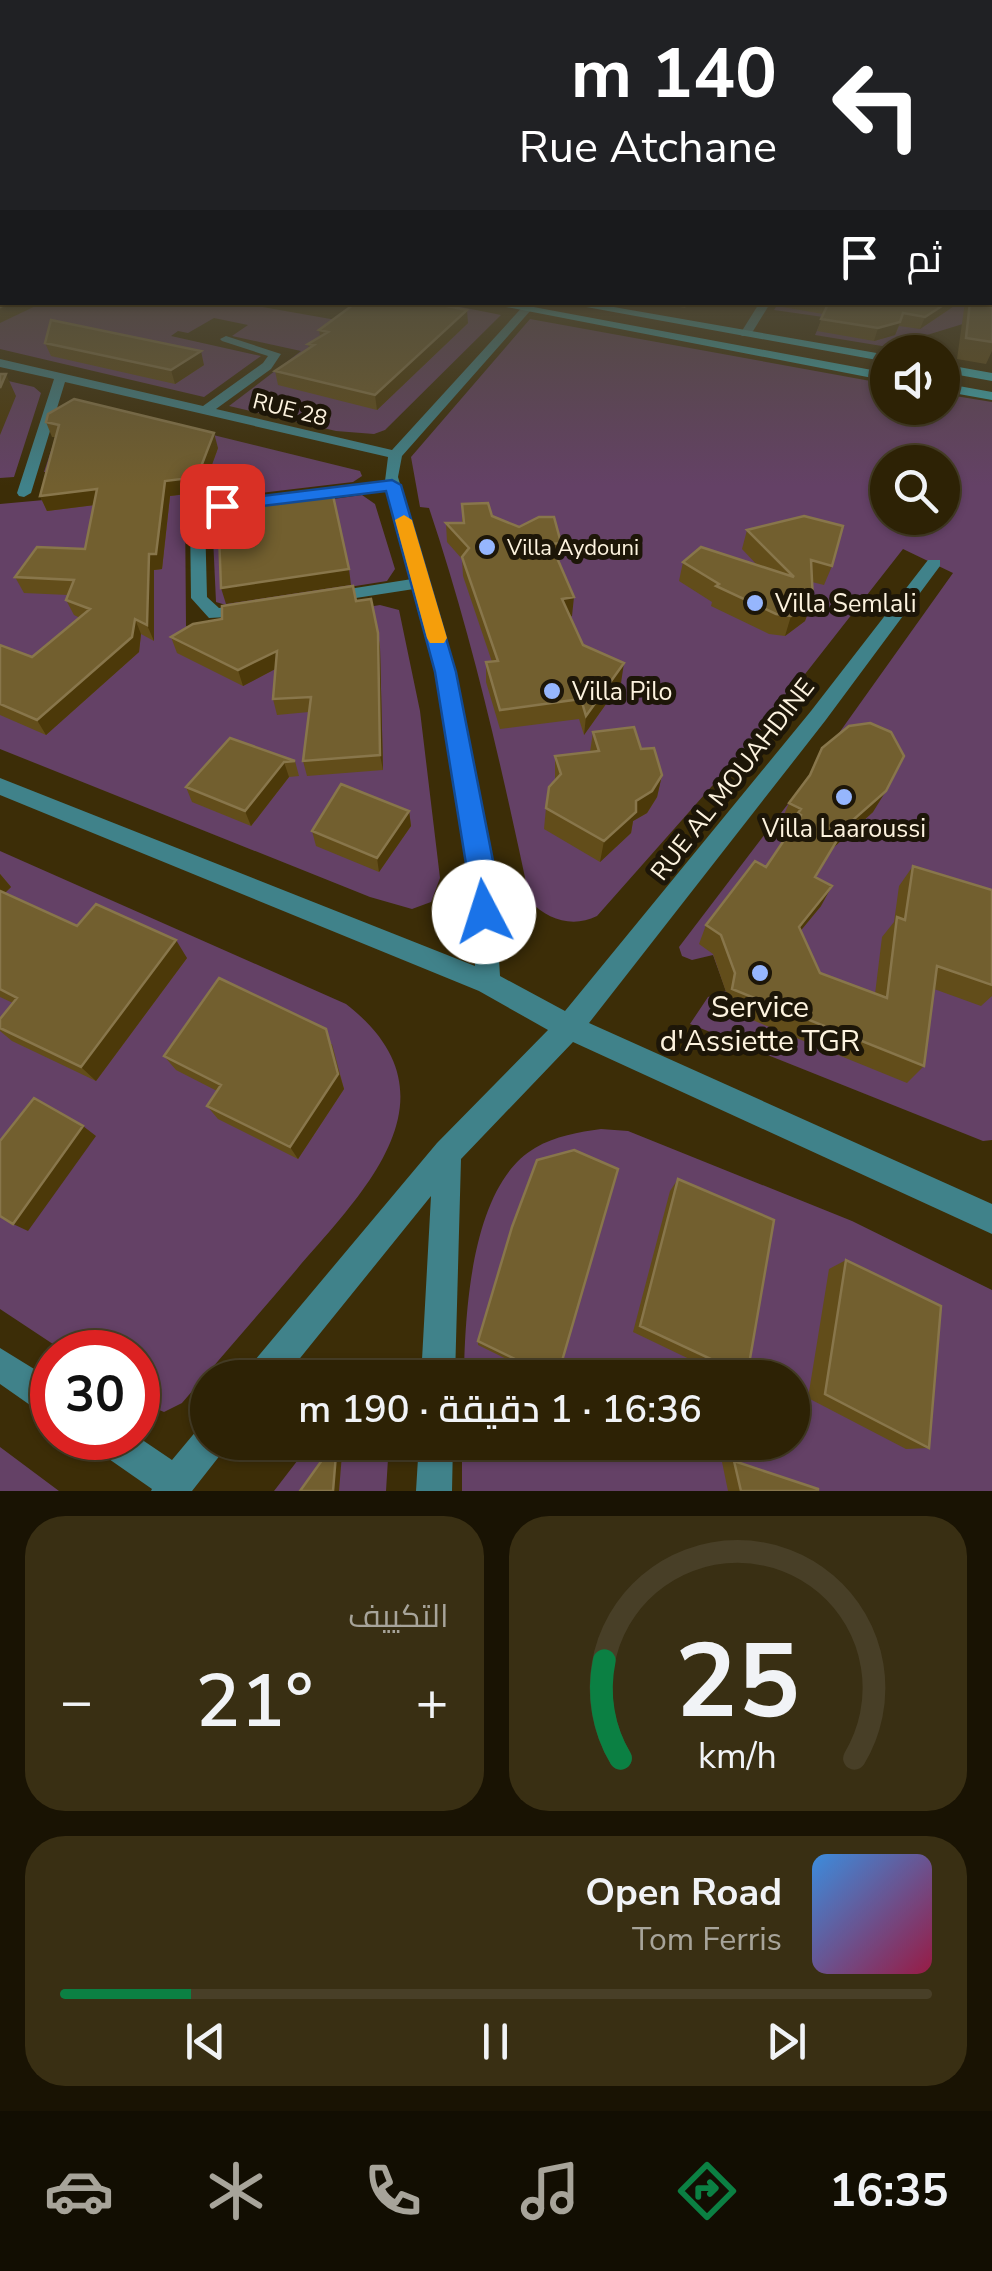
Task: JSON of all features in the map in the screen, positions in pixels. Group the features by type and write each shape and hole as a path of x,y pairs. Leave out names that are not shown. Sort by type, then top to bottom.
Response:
{"main road":[{"path":"734,347 870,373"},
{"path":"820,347 870,355"},
{"path":"960,371 992,377"},
{"path":"960,391 992,396"}],"street":[{"path":"207,410 267,366 275,354 251,347"},
{"path":"488,982 483,876 446,672 392,485 395,455 493,347"},
{"name":"RUE 28","path":"0,363 395,455"},
{"path":"24,493 60,380"},
{"path":"271,606 215,614 207,609 199,598 198,518 207,510 392,485"},
{"name":"RUE AL MOUAHDINE","path":"277,1360 447,1153 569,1027 818,716 934,563"},
{"path":"308,600 422,582"},
{"path":"0,786 488,982 569,1027 992,1219"},
{"path":"439,1360 447,1153"},
{"path":"0,1364 30,1385"},
{"path":"137,1460 172,1487 194,1460"},
{"path":"434,1491 435,1460"}],"shaded area":[{"path":"219,347 261,356 204,397 0,349"},
{"path":"281,347 469,347 385,430 374,434 336,431 229,406 301,351"},
{"path":"506,347 681,347 870,381 870,425 960,425 960,397 992,402 992,1140 983,1141 690,1024 708,997 726,991 713,955 692,960 682,956 679,947 797,792 953,573 903,549 758,734 597,916 570,922 545,913 530,901 472,654 429,508 420,507 411,457"},
{"path":"0,379 34,387 41,393 14,477 0,478"},
{"path":"99,407 360,471 362,476 353,482 185,502 186,626 205,634 380,605 399,610 420,711 440,878 431,902 412,909 370,897 0,749 0,504 44,500 52,472 44,472 63,414"},
{"path":"362,495 375,504 395,569 387,581 229,606 216,602 212,516"},
{"path":"0,851 346,1004 380,1038 397,1073 400,1107 391,1141 350,1207 219,1360 190,1360 190,1394 182,1403 160,1410 160,1330 32,1330 0,1309"},
{"path":"601,1129 628,1131 852,1221 992,1290 992,1491 462,1491 462,1460 810,1460 810,1360 465,1360 476,1252 497,1190 514,1166 535,1148 576,1133"},
{"path":"0,1447 59,1491 0,1491"},
{"path":"298,1460 388,1460 386,1491 274,1491"}],"building":[{"path":"62,347 180,347 201,351 171,370"},
{"path":"312,347 427,347 375,395 275,371"},
{"path":"74,399 214,433 197,477 165,481 156,554 149,554 147,625 135,619 132,637 37,720 0,704 0,645 32,657 90,609 66,600 74,580 15,577 37,547 85,549 97,489 40,496 59,425 46,422 48,414"},
{"path":"332,491 349,569 221,588 218,506"},
{"path":"488,503 492,516 519,527 539,517 554,517 561,543 551,544 574,597 562,599 583,645 624,663 586,716 581,699 500,710 486,662 498,661 462,557 469,548 446,523 464,523 462,504"},
{"path":"804,516 843,526 832,566 811,560 813,601 791,616 776,614 716,586 719,584 683,562 701,547 794,577 747,530"},
{"path":"353,586 356,601 371,599 378,633 380,755 303,761 311,697 273,699 277,651 238,670 171,637 193,624 222,619 222,606"},
{"path":"870,723 891,732 904,756 886,791 845,827 815,877 832,886 799,927 820,973 887,998 897,917 905,920 913,866 992,890 992,985 937,966 924,1066 732,989 735,973 721,935 706,925 755,861 766,867 801,815 801,809 789,803 810,775 822,748 849,726"},
{"path":"634,727 641,749 654,748 662,775 652,791 636,801 636,812 604,841 546,808 549,787 561,774 555,756 599,751 593,732"},
{"path":"230,738 295,761 284,762 245,811 186,787"},
{"path":"341,784 409,811 377,858 312,831"},
{"path":"0,891 77,926 96,904 176,940 81,1067 0,1028 0,1019 17,998 0,989"},
{"path":"219,978 326,1029 338,1074 290,1147 207,1106 221,1085 164,1056"},
{"path":"34,1098 83,1126 13,1224 0,1216 0,1141"},
{"path":"574,1150 618,1169 562,1360 517,1360 478,1341 512,1227 537,1160"},
{"path":"678,1179 774,1220 750,1360 713,1360 640,1326"},
{"path":"846,1260 941,1306 929,1448 825,1394"},
{"path":"322,1460 336,1460 333,1491 300,1491"},
{"path":"734,1461 818,1489 818,1491 741,1491"}],"slow traffic":[{"path":"404,520 437,638"}],"place":[{"name":"Villa Aydouni","path":"487,547"},
{"name":"Villa Semlali","path":"755,603"},
{"name":"Villa Pilo","path":"552,691"},
{"name":"Villa Laaroussi","path":"844,797"},
{"name":"Service d'Assiette TGR","path":"760,973"}],"route":[{"path":"222,506 392,485 446,672 483,876 484,912"}]}
